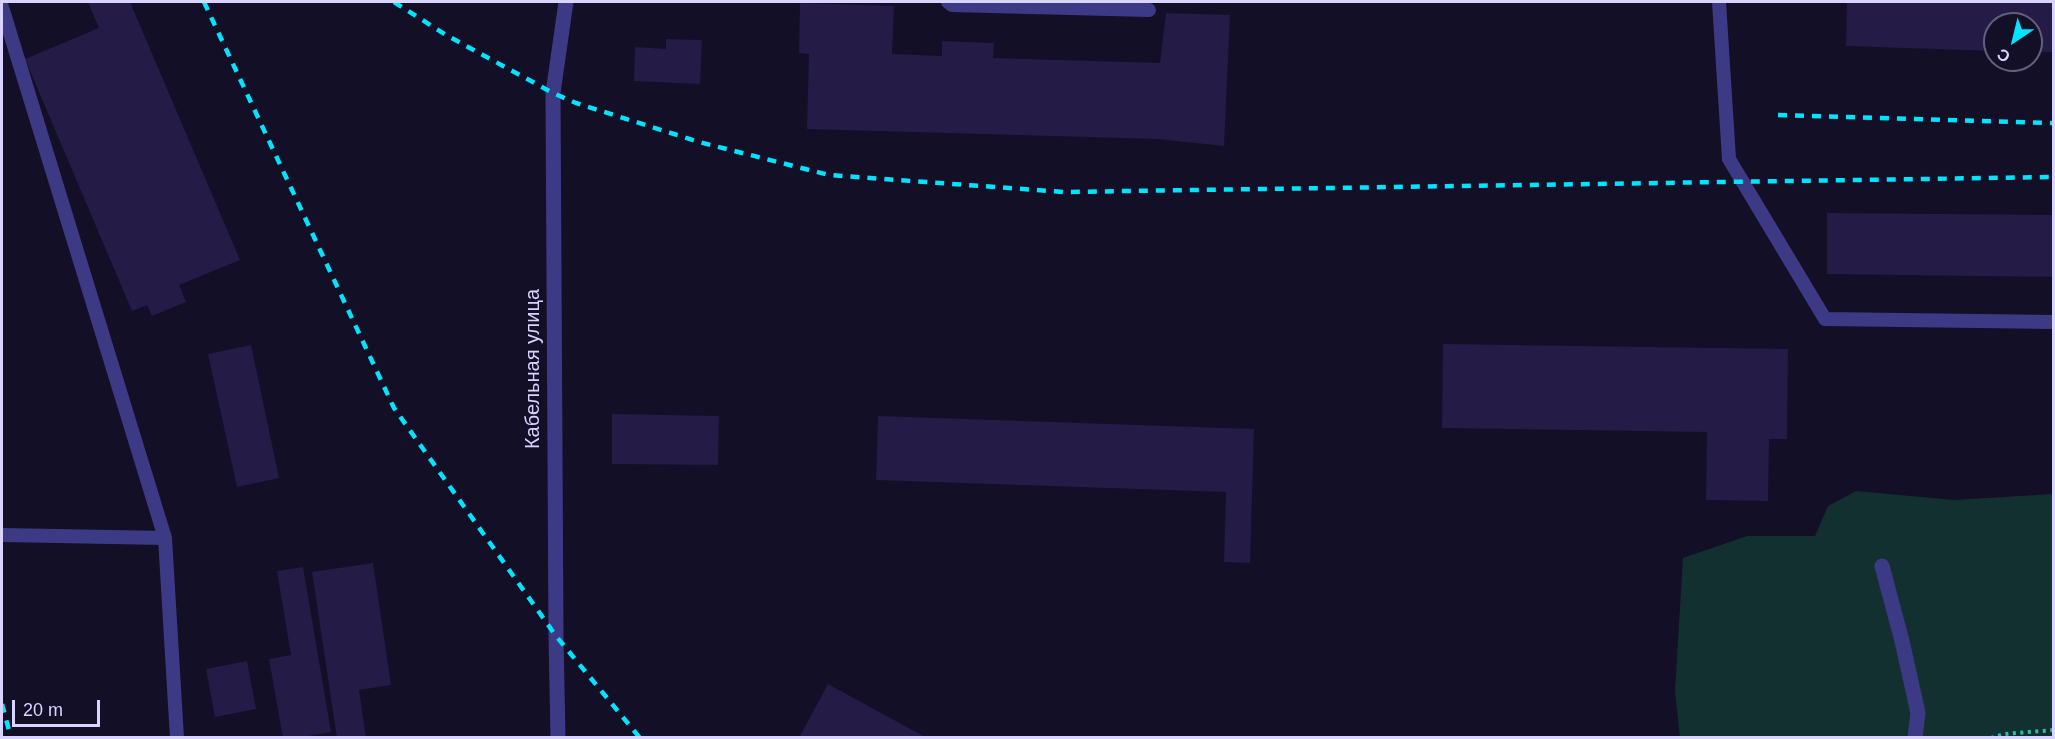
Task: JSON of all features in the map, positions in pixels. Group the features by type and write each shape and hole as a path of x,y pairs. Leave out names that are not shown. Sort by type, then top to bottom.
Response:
{"street":[{"name":"Кабельная улица","path":"558,738 553,93 566,2"},
{"path":"1882,566 1918,713 1915,738"}],"lane":[{"path":"948,2 952,5 1149,10"},
{"path":"1719,2 1729,159 1825,319 2054,322"},
{"path":"2,7 165,538 177,738"},
{"path":"2,535 165,538"}],"path":[{"path":"1991,738 2004,734 2054,730"}],"green space":[{"path":"1856,491 1954,500 2053,494 2053,737 1680,738 1675,691 1683,558 1747,536 1815,536 1828,506"}],"building":[{"path":"88,2 130,2 240,260 179,285 186,302 152,316 147,305 132,311 25,59 99,28"},
{"path":"1847,2 2054,2 2054,52 2043,52 2043,12 1983,12 1983,51 1846,46"},
{"path":"800,3 894,6 892,54 942,56 942,41 994,43 993,58 1160,63 1166,13 1230,15 1224,146 1158,139 807,129 809,54 799,53"},
{"path":"666,39 702,40 700,84 634,81 635,47 666,49"},
{"path":"1827,213 2054,215 2054,277 1827,274"},
{"path":"1443,344 1788,349 1787,439 1769,439 1768,501 1706,500 1707,432 1442,428"},
{"path":"251,345 279,478 237,487 208,354"},
{"path":"612,414 719,416 718,465 612,464"},
{"path":"878,416 1254,429 1250,563 1224,562 1226,492 876,480"},
{"path":"373,563 391,685 359,690 366,738 337,738 312,572"},
{"path":"303,567 331,732 283,738 269,659 291,655 277,571"},
{"path":"247,661 256,709 215,717 206,669"},
{"path":"828,684 927,738 800,736"}],"railway":[{"path":"204,2 394,408 556,636 640,738"},
{"path":"394,2 446,35 576,103 699,142 829,175 1064,192 2054,177"},
{"path":"1778,115 2054,123"},
{"path":"2,704 11,738"}]}
